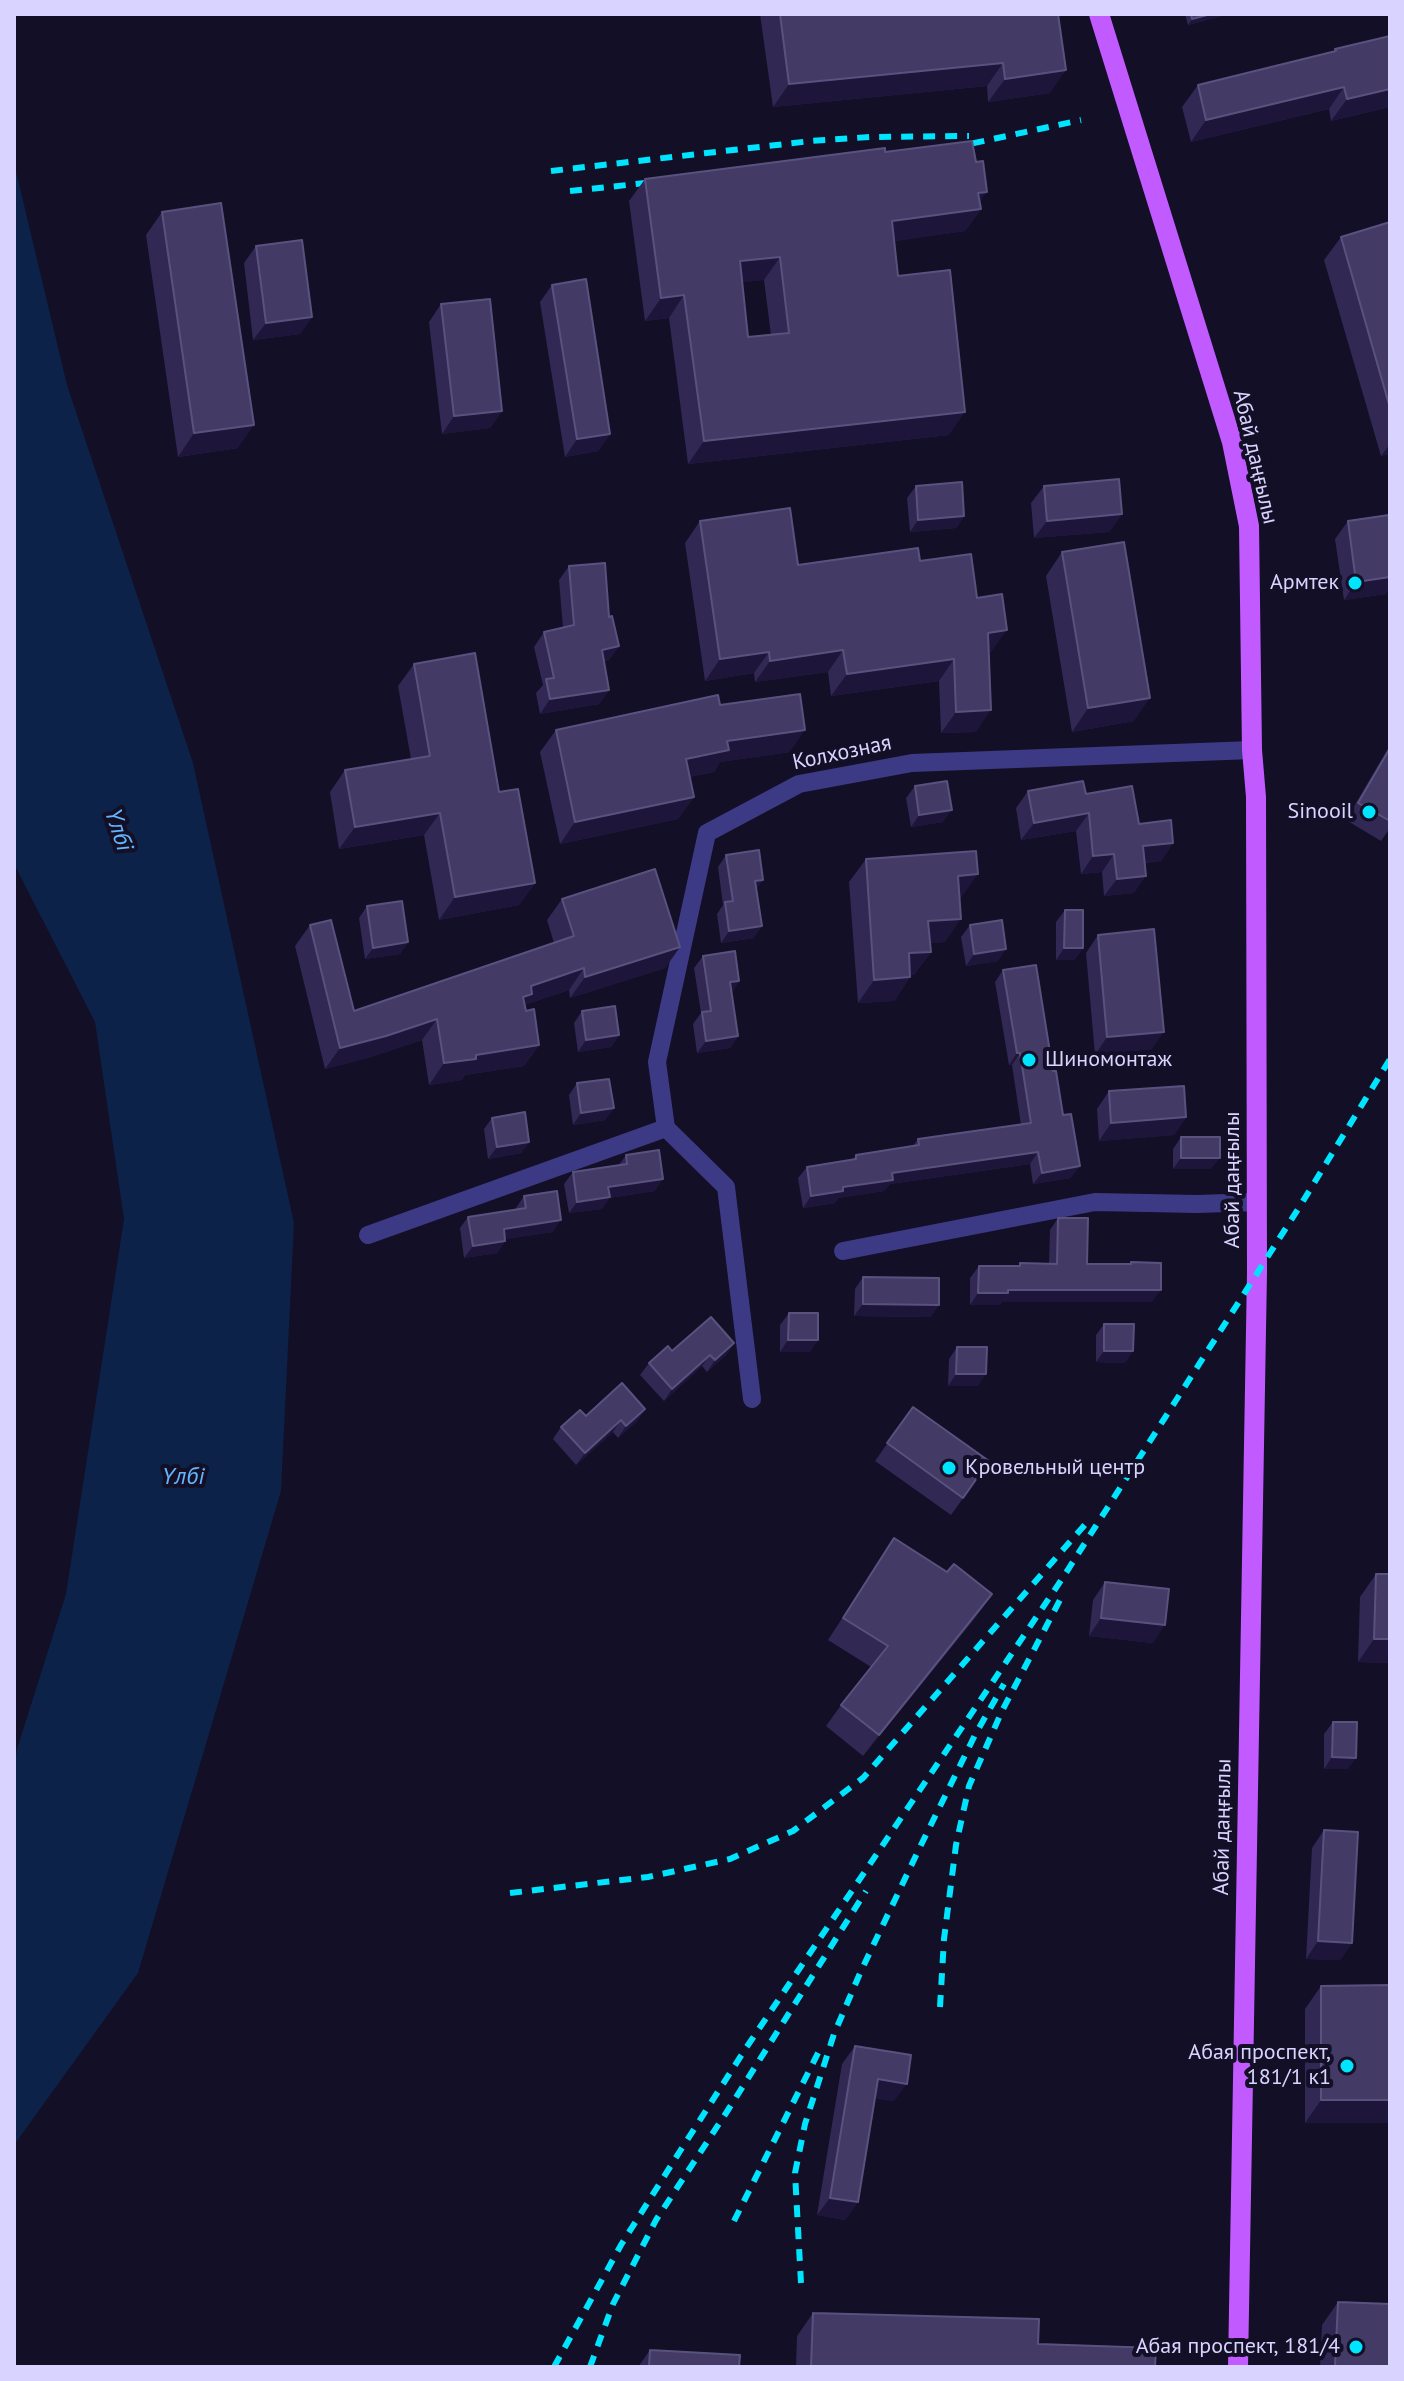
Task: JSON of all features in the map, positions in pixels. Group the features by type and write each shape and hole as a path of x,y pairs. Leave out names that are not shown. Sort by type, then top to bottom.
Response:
{"main road":[{"name":"Абай даңғылы","path":"1099,14 1232,442 1249,526 1252,750 1256,797 1257,1202 1238,2367"}],"street":[{"name":"Колхозная","path":"666,1128 657,1062 707,833 799,784 912,763 1252,750"},
{"path":"368,1235 666,1128 726,1187 752,1399"},
{"path":"843,1251 1095,1202 1257,1202"}],"water":[{"name":"Үлбі","path":"14,163 67,385 193,763 294,1223 281,1491 138,1973 14,2145 14,1767 66,1594 124,1219 95,1022 14,864"}],"building":[{"path":"780,14 1058,14 1066,70 1005,79 1003,63 789,84"},
{"path":"1191,14 1211,14 1192,19"},
{"path":"1390,36 1390,89 1347,99 1344,87 1206,120 1198,85"},
{"path":"972,141 976,162 983,161 987,192 978,193 981,209 892,221 898,276 950,270 965,412 704,441 684,295 661,298 645,179 885,148 885,152","holes":["780,257 789,333 748,337 740,261"]},
{"path":"221,203 254,425 194,433 162,212"},
{"path":"1390,222 1390,408 1341,237"},
{"path":"302,240 312,317 266,323 256,246"},
{"path":"586,279 610,434 577,439 552,285"},
{"path":"490,299 502,411 454,416 441,304"},
{"path":"1119,479 1122,514 1047,521 1044,486"},
{"path":"962,482 964,516 918,520 916,486"},
{"path":"790,508 798,565 918,548 920,561 971,554 977,598 1002,594 1007,630 988,633 991,710 956,712 954,659 847,674 843,650 770,661 769,652 720,659 700,521"},
{"path":"1389,515 1390,577 1356,582 1348,521"},
{"path":"1124,542 1150,698 1088,708 1062,552"},
{"path":"605,563 609,617 612,616 619,646 602,650 609,690 550,699 546,679 554,678 544,632 574,625 569,566"},
{"path":"475,653 499,792 518,789 535,883 455,897 440,813 355,827 345,770 430,756 414,664"},
{"path":"800,694 805,730 727,741 729,750 686,759 694,797 575,822 556,730 718,695 720,705"},
{"path":"1390,748 1390,821 1358,803"},
{"path":"947,781 952,810 919,815 915,786"},
{"path":"1083,781 1086,794 1132,786 1139,824 1171,820 1173,843 1143,846 1146,876 1117,879 1114,854 1093,856 1089,813 1034,823 1028,791"},
{"path":"759,850 763,880 755,881 762,926 729,931 725,902 733,901 726,855"},
{"path":"976,851 978,874 958,876 961,919 928,921 931,952 909,953 910,977 874,980 866,859"},
{"path":"655,869 680,947 585,977 584,968 531,986 532,994 523,997 526,1011 534,1009 539,1045 444,1063 437,1019 340,1048 310,925 331,920 354,1011 574,936 562,899"},
{"path":"402,901 408,942 373,948 367,906"},
{"path":"1065,910 1083,910 1083,948 1064,948"},
{"path":"1002,920 1006,949 974,954 970,925"},
{"path":"1154,929 1164,1032 1107,1037 1098,935"},
{"path":"735,951 739,981 730,982 738,1036 706,1041 702,1012 711,1011 703,956"},
{"path":"1036,965 1053,1071 1056,1071 1063,1115 1071,1114 1080,1166 1042,1173 1038,1152 892,1173 893,1180 843,1187 843,1191 811,1196 807,1167 919,1145 918,1139 1031,1123 1003,970"},
{"path":"615,1006 619,1035 586,1040 582,1011"},
{"path":"609,1079 614,1108 581,1113 577,1083"},
{"path":"1184,1086 1186,1117 1111,1123 1109,1091"},
{"path":"525,1112 529,1142 497,1147 492,1118"},
{"path":"1181,1137 1220,1137 1220,1158 1181,1158"},
{"path":"659,1150 663,1179 608,1187 610,1197 577,1202 573,1172 627,1164 626,1155"},
{"path":"557,1191 561,1220 504,1229 505,1241 473,1246 468,1217 526,1208 524,1196"},
{"path":"1058,1218 1088,1218 1087,1264 1161,1263 1161,1290 1008,1290 1008,1293 978,1293 979,1266 1057,1264"},
{"path":"863,1277 939,1278 939,1305 863,1304"},
{"path":"789,1313 818,1313 818,1340 788,1340"},
{"path":"711,1317 734,1343 715,1360 710,1355 672,1389 649,1363 668,1346 672,1351"},
{"path":"1104,1324 1134,1324 1133,1351 1104,1351"},
{"path":"957,1347 987,1347 986,1374 956,1374"},
{"path":"622,1383 645,1409 626,1426 621,1420 585,1453 561,1427 580,1410 586,1416"},
{"path":"913,1407 989,1461 963,1498 887,1443"},
{"path":"894,1538 947,1572 954,1564 992,1594 879,1735 841,1705 888,1646 843,1618"},
{"path":"1376,1574 1390,1574 1390,1639 1374,1639"},
{"path":"1105,1582 1169,1589 1165,1625 1101,1618"},
{"path":"1333,1722 1357,1722 1356,1758 1332,1757"},
{"path":"1324,1830 1358,1832 1352,1943 1318,1941"},
{"name":"Абая проспект, 181/1 к1","path":"1390,1985 1390,2100 1321,2100 1321,1986"},
{"path":"855,2046 911,2055 907,2084 878,2079 858,2202 830,2198"},
{"name":"Абая проспект, 181/4","path":"1338,2302 1390,2304 1390,2367 1335,2366"},
{"path":"813,2313 1039,2319 1038,2344 1156,2348 1155,2367 811,2367"},
{"path":"650,2350 740,2355 739,2367 649,2367"}],"railway":[{"path":"951,148 1081,120"},
{"path":"551,171 811,141 969,136"},
{"path":"570,191 665,181"},
{"path":"554,2367 621,2245 682,2148 1062,1579 1390,1059"},
{"path":"510,1893 648,1877 730,1859 793,1831 863,1778 1090,1519"},
{"path":"940,2007 944,1939 956,1845 969,1786 1002,1711 1061,1598"},
{"path":"801,2283 795,2173 805,2124 834,2034 921,1845 975,1735 1004,1684"},
{"path":"590,2367 613,2304 656,2220 866,1891"},
{"path":"734,2221 822,2045"}],"place":[{"name":"Армтек","path":"1355,583"},
{"name":"Sinooil","path":"1369,812"},
{"name":"Шиномонтаж","path":"1029,1060"},
{"name":"Кровельный центр","path":"949,1468"},
{"name":"Абая проспект, 181/1 к1","path":"1347,2066"},
{"name":"Абая проспект, 181/4","path":"1356,2347"}]}
